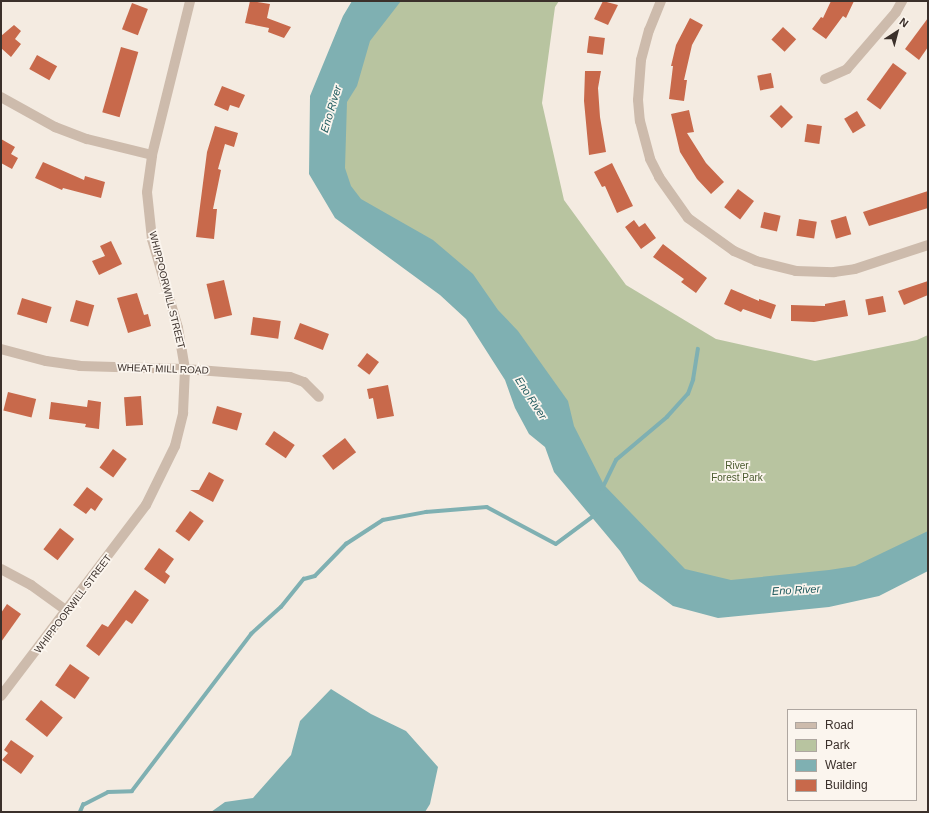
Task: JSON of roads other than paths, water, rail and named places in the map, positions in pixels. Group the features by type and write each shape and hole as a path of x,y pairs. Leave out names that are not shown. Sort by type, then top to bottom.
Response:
{"street":[{"name":"WHIPPOORWILL STREET","path":"1,696 146,506 163,475 176,446 181,425 185,392 185,370 178,328 152,239 148,212 152,155 190,1"},
{"path":"661,1 649,30 641,60 639,79 640,121 650,159 659,177 688,218 734,251 756,261 796,271 834,272 855,269 928,245"},
{"path":"825,79 847,68 896,12 902,1"},
{"path":"1,96 55,126 87,139 152,155"},
{"name":"WHEAT MILL ROAD","path":"1,349 46,361 80,366 185,370 290,377 304,382 318,397"},
{"path":"1,569 31,585 67,611"}],"water":[{"name":"Eno River","path":"352,1 401,1 370,41 357,86 347,102 345,168 351,186 361,199 433,240 473,274 498,310 518,331 568,401 574,426 604,485 685,569 731,580 855,566 928,531 928,571 879,596 829,607 718,618 673,606 639,581 620,551 554,472 545,447 529,434 515,408 505,380 466,319 440,295 335,218 309,174 310,96 343,16"},
{"path":"331,689 371,714 406,731 438,767 430,804 425,812 211,812 225,802 253,798 291,755 300,721"}],"waterway":[{"path":"602,489 616,460 667,417 688,394 693,380 698,349"},
{"path":"80,812 83,805 108,792 132,791 251,634 281,607 304,579 315,576 346,544 383,520 426,512 487,507 556,544 595,515"}],"park label":[{"name":"River Forest Park","path":"737,470"}]}
